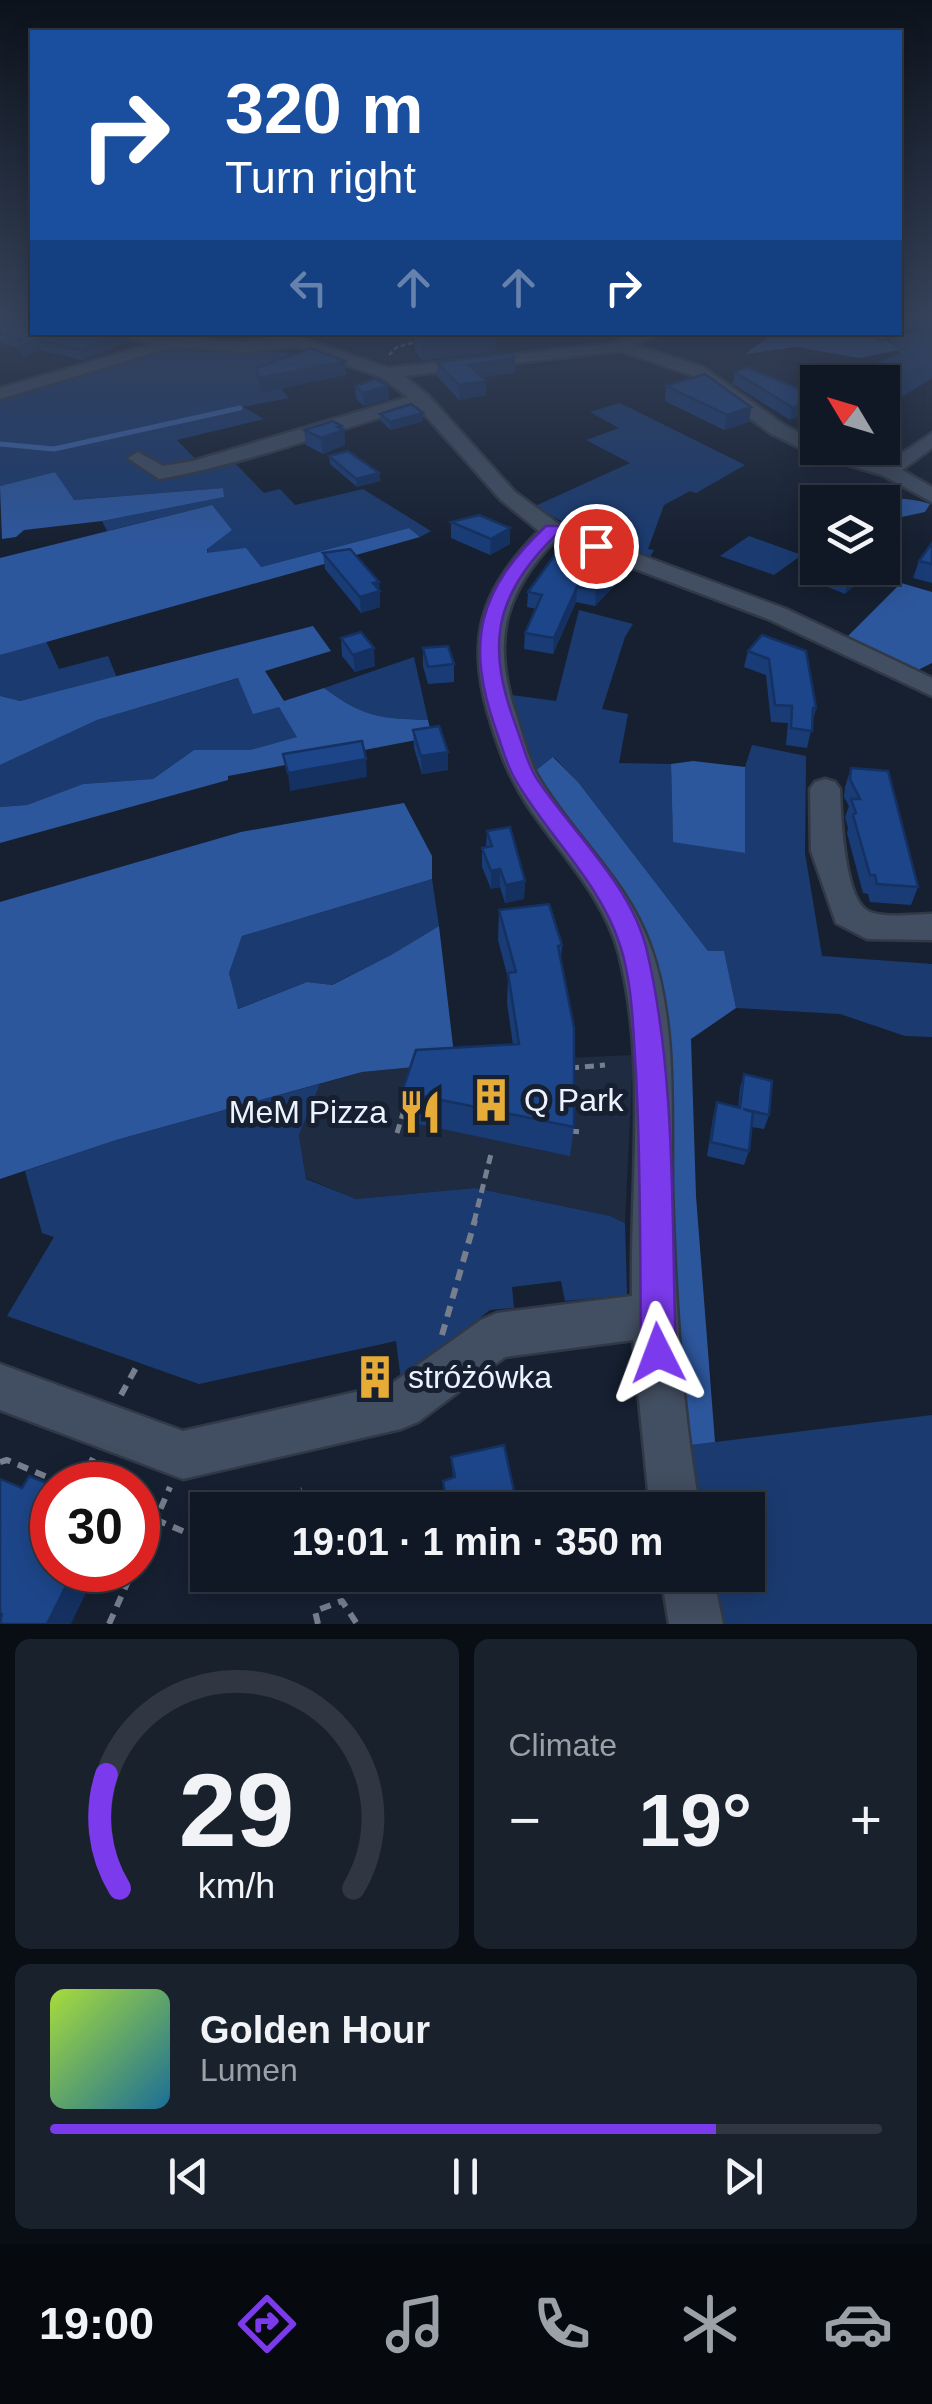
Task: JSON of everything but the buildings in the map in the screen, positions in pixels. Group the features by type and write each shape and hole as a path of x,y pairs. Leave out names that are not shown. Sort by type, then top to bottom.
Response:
{"street":[{"path":"416,394 508,496 552,530 777,614 932,688"},
{"path":"729,394 777,429 819,450 889,471 932,496"},
{"path":"138,458 160,472 192,468 278,446 422,400"},
{"path":"889,471 932,439"},
{"path":"552,530 510,578 492,618 487,658 494,696 524,776 613,901 634,946 648,1037 656,1315 663,1424 672,1492"},
{"path":"825,788 827,852 848,914 867,926 932,928"},
{"path":"0,1387 183,1455 400,1405 498,1336 656,1315"},
{"path":"690,1592 696,1624"}],"path":[{"path":"570,1068 585,1070 605,1065"},
{"path":"397,1132 408,1096"},
{"path":"570,1131 584,1132"},
{"path":"431,1383 491,1154"},
{"path":"114,1408 138,1364"},
{"path":"91,1462 100,1443"},
{"path":"160,1511 183,1455"},
{"path":"0,1462 7,1460 30,1470"},
{"path":"297,1492 302,1490"},
{"path":"160,1520 185,1532 190,1530"},
{"path":"109,1624 124,1592"},
{"path":"318,1624 315,1611 327,1603 342,1601 357,1624"}],"shaded area":[{"path":"285,394 289,398 243,407 264,419 177,440 203,467 233,461 264,493 280,489 295,505 363,489 431,531 420,537 409,528 261,567 207,554 212,505 107,531 102,521 223,497 223,488 73,500 55,472 0,486 0,395"},
{"path":"620,403 745,465 696,493 690,491 664,505 648,549 654,550 650,557 585,535 535,506 630,463 586,440 619,428 590,412"},
{"path":"55,472 74,500 223,488 224,497 102,521 24,530 16,537 2,539 0,486"},
{"path":"900,499 930,504 925,512 900,517"},
{"path":"212,505 232,530 207,553 246,548 261,567 409,528 420,537 0,655 0,558"},
{"path":"749,536 800,554 774,575 720,556"},
{"path":"900,584 932,592 932,663 918,670 847,637"},
{"path":"579,610 633,624 625,637 602,709 628,714 619,763 671,764 673,841 745,853 745,767 752,745 806,756 805,853 822,956 932,964 932,1037 905,1036 840,1014 736,1008 724,952 708,951 578,782 554,757 534,772 505,694 556,701"},
{"path":"313,626 331,651 265,671 284,701 324,688 373,714 428,720 432,737 228,776 228,780 0,843 0,807 27,805 83,784 153,779 194,750 250,750 297,737 279,707 253,714 238,678 97,720 0,765 0,696 20,701"},
{"path":"46,641 59,669 108,656 117,678 19,701 0,696 0,655"},
{"path":"414,657 428,720 373,714 324,688"},
{"path":"239,678 279,707 298,737 250,750 194,750 153,779 83,784 27,805 0,807 0,765 97,720"},
{"path":"553,757 578,782 708,951 724,951 736,1008 691,1039 696,1196 715,1442 683,1446 654,950 534,772"},
{"path":"693,761 745,767 745,853 673,842 671,764"},
{"path":"404,803 432,856 432,879 242,936 229,973 238,1009 307,982 332,985 439,926 455,1063 362,1072 116,1140 0,1179 0,902 241,832"},
{"path":"432,879 439,926 331,985 307,982 237,1009 229,973 242,936"},
{"path":"633,1055 625,1223 610,1216 475,1188 356,1199 306,1178 299,1135 320,1084 362,1072 455,1063"},
{"path":"320,1084 299,1135 306,1179 356,1199 475,1188 610,1216 625,1223 627,1295 565,1301 561,1281 512,1287 514,1308 490,1310 401,1380 396,1341 199,1384 7,1316 54,1237 42,1233 25,1171 116,1140"},
{"path":"932,1415 932,1624 716,1624 710,1592 765,1592 765,1492 692,1492 683,1446"}],"waterway":[{"path":"0,444 54,449 240,408"}],"place":[{"name":"Q Park","path":"491,1100"},
{"name":"MeM Pizza","path":"420,1112"},
{"name":"stróżówka","path":"375,1377"}],"route":[{"path":"596,546 552,530 542,539 510,578 492,618 487,658 494,696 524,776 613,901 634,946 646,1019 652,1110 658,1353"}]}
